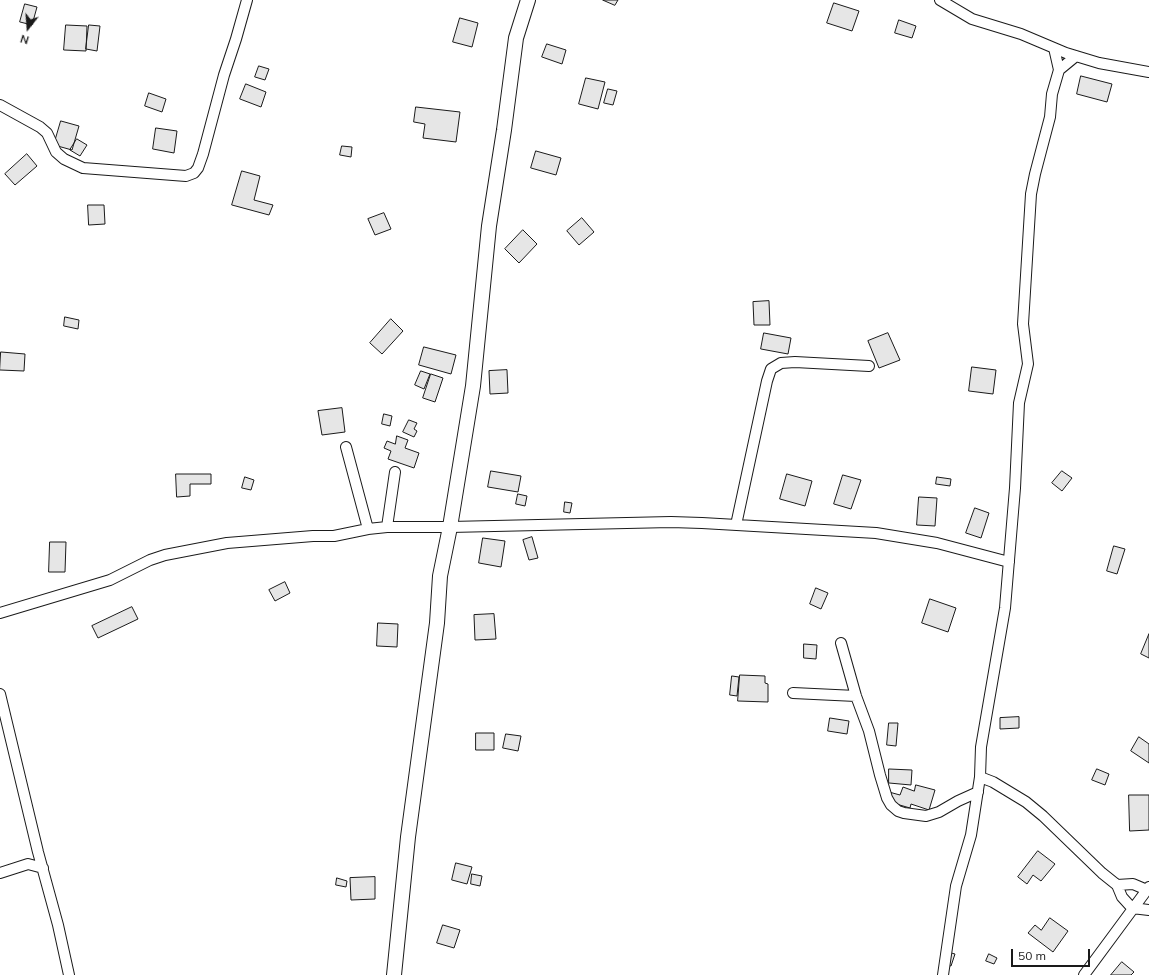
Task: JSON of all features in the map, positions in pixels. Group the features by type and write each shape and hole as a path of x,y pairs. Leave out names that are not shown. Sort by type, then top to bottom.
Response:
{"street":[{"path":"0,105 40,127 47,133 56,152 64,159 83,168 186,176 194,173 198,168 203,154 224,75 247,0"},
{"path":"394,975 408,837 437,623 440,576 450,528 473,386 489,226 503,137 516,38 528,0"},
{"path":"940,0 972,19 1021,34 1076,56 1099,63 1149,72"},
{"path":"943,975 956,886 970,835 978,792 981,747 1004,608 1015,488 1019,403 1028,364 1023,324 1032,194 1035,174 1050,117 1052,94 1059,70 1054,48"},
{"path":"1059,70 1076,56"},
{"path":"736,525 767,380 771,369 781,363 795,362 869,366"},
{"path":"346,447 368,529"},
{"path":"387,528 395,472"},
{"path":"0,613 110,580 150,560 165,555 227,544 313,536 334,536 368,529 387,528 450,528 671,522 736,525 876,533 937,543 1008,562"},
{"path":"841,642 856,696 869,731 887,798 891,805 898,811 926,816 939,812 978,792"},
{"path":"793,692 856,696"},
{"path":"0,694 42,868 58,925 69,975"},
{"path":"980,777 993,782 1026,802 1043,816 1102,873 1117,885 1122,897 1132,908 1149,910"},
{"path":"0,873 28,864 38,852"},
{"path":"28,864 42,868"},
{"path":"1084,975 1148,888 1133,884 1117,885"}],"building":[{"path":"603,0 618,0 615,5"},
{"path":"834,3 859,11 852,31 827,23"},
{"path":"25,4 37,7 32,25 20,22"},
{"path":"460,18 478,23 472,47 453,42"},
{"path":"899,20 916,26 912,38 895,33"},
{"path":"66,25 87,26 86,51 64,50"},
{"path":"89,25 100,26 97,51 86,49"},
{"path":"547,44 566,50 562,64 542,57"},
{"path":"259,66 269,69 265,80 255,77"},
{"path":"1081,76 1112,84 1107,102 1077,94"},
{"path":"586,78 605,82 598,109 579,104"},
{"path":"246,84 266,92 261,107 240,99"},
{"path":"608,89 617,91 613,105 604,103"},
{"path":"149,93 166,99 162,112 145,106"},
{"path":"416,107 460,112 456,142 423,138 425,124 414,122"},
{"path":"61,121 79,126 72,150 54,145"},
{"path":"156,128 177,131 174,153 153,149"},
{"path":"77,139 87,145 80,156 70,150"},
{"path":"342,146 352,147 351,157 340,155"},
{"path":"536,151 561,158 556,175 531,168"},
{"path":"27,154 37,166 15,185 5,174"},
{"path":"242,171 260,176 254,200 273,205 269,215 232,205"},
{"path":"88,205 104,205 105,224 89,225"},
{"path":"384,213 391,229 375,235 368,219"},
{"path":"582,218 594,232 579,245 567,231"},
{"path":"523,230 537,244 519,263 505,249"},
{"path":"769,301 770,325 754,325 753,302"},
{"path":"65,317 79,320 78,329 64,326"},
{"path":"391,319 403,331 382,354 370,343"},
{"path":"764,333 791,338 788,354 761,349"},
{"path":"888,333 900,360 879,368 868,341"},
{"path":"424,347 456,355 451,374 419,365"},
{"path":"1,352 25,354 24,371 0,370"},
{"path":"972,367 996,370 993,394 969,391"},
{"path":"507,370 508,393 490,394 489,371"},
{"path":"421,371 430,374 424,389 415,385"},
{"path":"431,374 443,378 435,402 423,398"},
{"path":"342,408 345,432 322,435 318,411"},
{"path":"384,414 392,416 390,426 382,424"},
{"path":"409,420 417,423 414,429 417,431 414,437 403,432"},
{"path":"397,436 408,440 405,448 419,453 414,468 388,459 391,451 384,448 387,441 395,444"},
{"path":"491,471 521,476 518,492 488,487"},
{"path":"1062,471 1072,478 1062,491 1052,483"},
{"path":"176,474 211,474 211,484 190,484 190,496 177,497"},
{"path":"787,474 812,481 805,506 780,499"},
{"path":"843,475 861,480 851,509 834,504"},
{"path":"245,477 254,480 251,490 242,488"},
{"path":"937,477 951,479 950,486 936,484"},
{"path":"518,494 527,496 525,506 516,504"},
{"path":"919,497 937,498 935,526 917,525"},
{"path":"565,502 572,503 570,513 564,512"},
{"path":"975,508 989,513 981,538 966,533"},
{"path":"532,537 538,558 529,560 523,540"},
{"path":"483,538 505,541 501,567 479,563"},
{"path":"50,542 66,542 65,572 49,572"},
{"path":"1114,546 1125,549 1117,574 1107,571"},
{"path":"285,582 290,593 275,601 269,590"},
{"path":"816,588 828,593 821,609 810,604"},
{"path":"930,599 956,608 948,632 922,623"},
{"path":"132,607 138,619 98,638 92,626"},
{"path":"494,614 496,639 475,640 474,615"},
{"path":"378,623 398,624 397,647 377,646"},
{"path":"1149,634 1149,658 1141,654"},
{"path":"804,644 817,645 816,659 804,658"},
{"path":"740,675 765,676 765,683 768,684 768,702 738,701"},
{"path":"732,676 739,677 737,696 730,695"},
{"path":"1019,717 1019,728 1000,729 1000,718"},
{"path":"830,718 849,721 847,734 828,731"},
{"path":"889,723 898,723 896,746 887,745"},
{"path":"476,733 494,733 494,750 476,750"},
{"path":"506,734 521,736 518,751 503,748"},
{"path":"1139,737 1149,744 1149,763 1131,751"},
{"path":"889,769 912,770 911,785 889,783"},
{"path":"1097,769 1109,774 1105,785 1092,780"},
{"path":"916,785 935,790 929,810 911,804 910,808 886,801 889,792 900,795 903,787 914,791"},
{"path":"1129,795 1149,795 1149,830 1130,831"},
{"path":"1038,851 1055,864 1041,881 1033,875 1027,884 1018,877"},
{"path":"456,863 472,867 467,884 452,880"},
{"path":"472,874 482,876 480,886 471,884"},
{"path":"375,877 375,899 351,900 350,878"},
{"path":"337,878 347,881 346,887 336,885"},
{"path":"1050,918 1068,931 1053,952 1028,933 1035,925 1041,930"},
{"path":"443,925 460,930 454,948 437,943"},
{"path":"944,951 955,954 951,966 940,963"},
{"path":"989,954 997,958 994,964 986,961"},
{"path":"1122,962 1134,972 1131,975 1111,975"}]}
